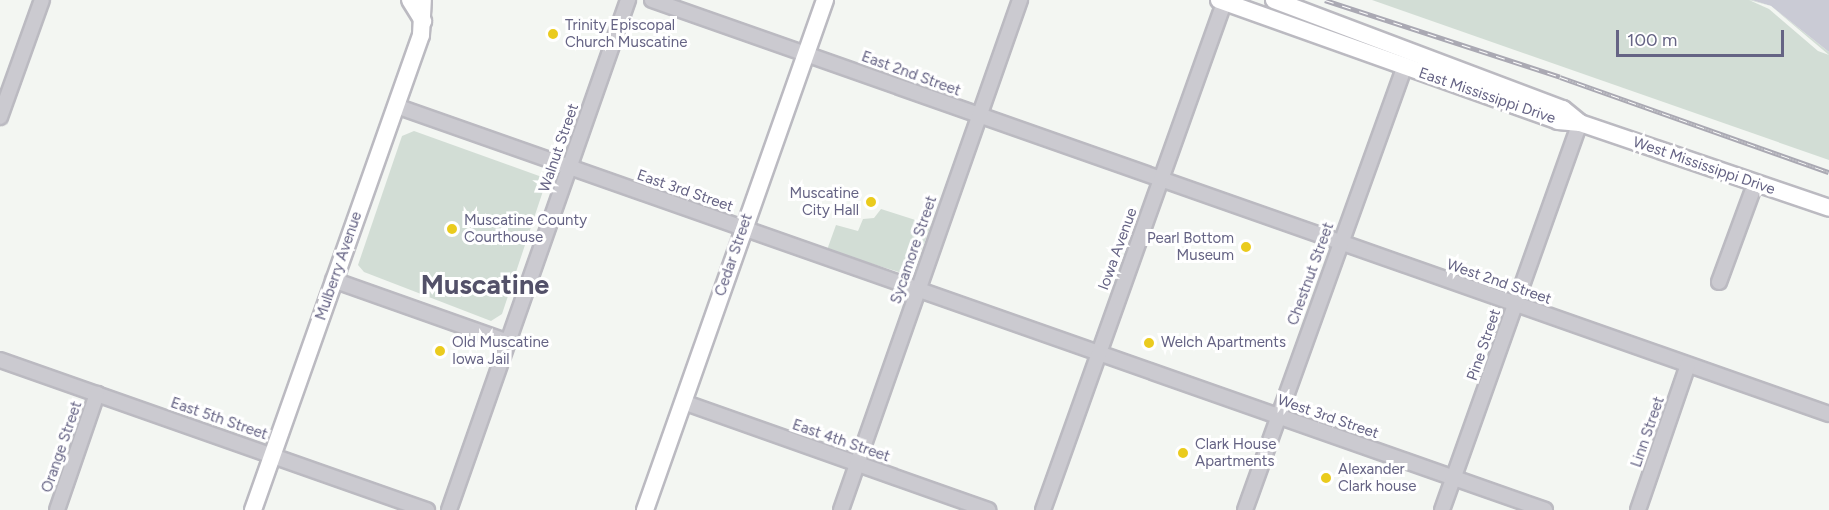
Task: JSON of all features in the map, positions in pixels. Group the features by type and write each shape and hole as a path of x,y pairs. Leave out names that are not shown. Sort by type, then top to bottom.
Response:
{"main road":[{"path":"410,0 423,21"},
{"name":"Mulberry Avenue","path":"253,510 396,106 423,21 423,0"},
{"name":"Cedar Street","path":"645,510 825,0"},
{"name":"East Mississippi Drive","path":"1274,0 1411,49 1563,109 1580,123"},
{"name":"East Mississippi Drive","path":"1223,1 1558,121 1580,123"},
{"name":"West Mississippi Drive","path":"1580,123 1829,208"}],"street":[{"path":"0,117 42,0"},
{"name":"Walnut Street","path":"449,510 628,0"},
{"name":"East 2nd Street","path":"652,0 1159,179"},
{"name":"Sycamore Street","path":"841,510 1020,0"},
{"name":"Iowa Avenue","path":"1043,510 1223,1"},
{"name":"Chestnut Street","path":"1245,510 1411,49"},
{"name":"East 3rd Street","path":"396,106 1099,354"},
{"name":"Pine Street","path":"1442,510 1580,123"},
{"name":"West 2nd Street","path":"1159,179 1829,414"},
{"path":"1719,282 1755,184"},
{"path":"333,280 508,342"},
{"name":"West 3rd Street","path":"1099,354 1545,510"},
{"name":"East 5th Street","path":"0,360 427,510"},
{"name":"Linn Street","path":"1638,510 1689,365"},
{"name":"Orange Street","path":"57,510 97,394"},
{"name":"East 4th Street","path":"683,402 988,510"}],"shaded area":[{"path":"1372,0 1752,0 1771,6 1829,52 1829,160"},
{"path":"1752,0 1829,0 1829,52 1771,6"},
{"path":"414,131 542,177 545,185 502,314 491,321 364,272 358,265 402,136"},
{"path":"881,209 931,225 912,276 827,250 836,225 858,231 863,219 874,218"}],"pier":[{"path":"1749,0 1771,6 1829,55 1818,51 1769,9"}],"railway":[{"path":"1325,0 1560,77 1829,172"}],"place":[{"name":"Trinity Episcopal Church Muscatine","path":"553,34"},
{"name":"Muscatine City Hall","path":"871,202"},
{"name":"Muscatine County Courthouse","path":"452,229"},
{"name":"Pearl Bottom Museum","path":"1246,247"},
{"name":"Welch Apartments","path":"1149,343"},
{"name":"Old Muscatine Iowa Jail","path":"440,351"},
{"name":"Clark House Apartments","path":"1183,453"},
{"name":"Alexander Clark house","path":"1326,478"}],"district":[{"name":"Muscatine","path":"485,285"}]}
